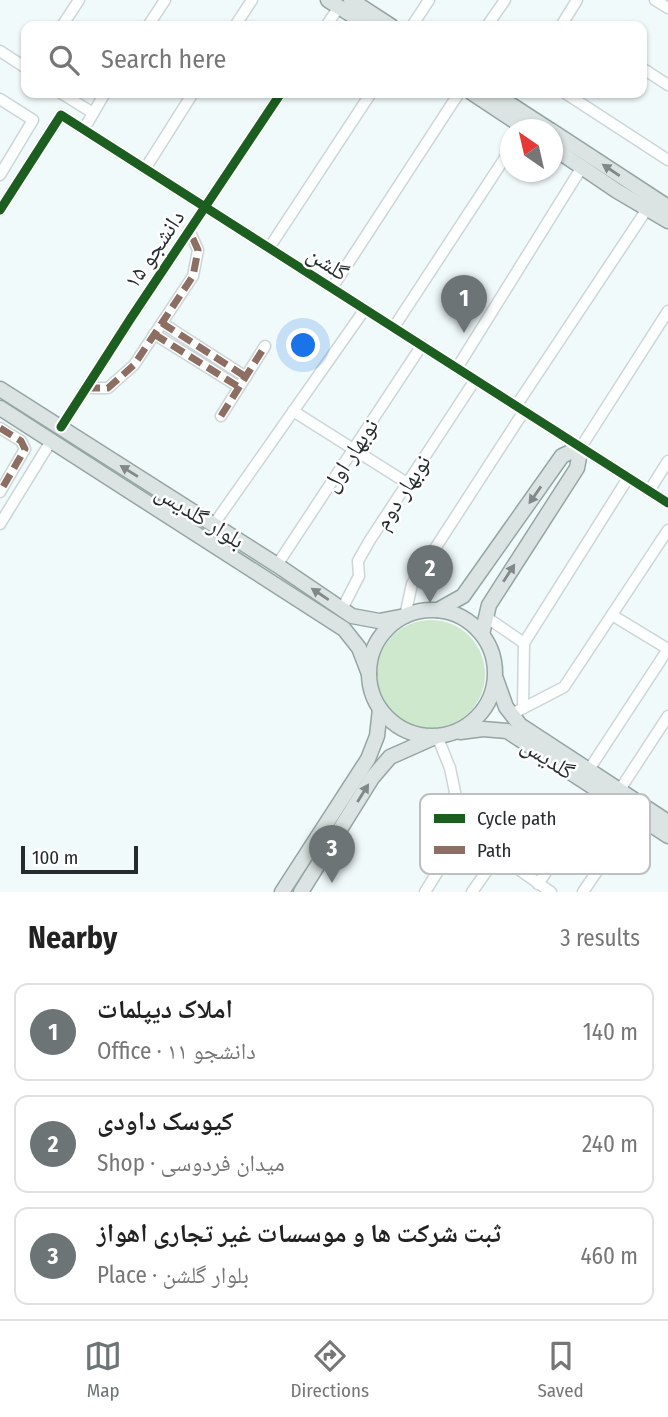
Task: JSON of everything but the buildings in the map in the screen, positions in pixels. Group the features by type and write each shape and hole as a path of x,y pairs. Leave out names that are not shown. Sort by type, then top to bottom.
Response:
{"main road":[{"path":"339,2 363,21"},
{"path":"339,2 380,21"},
{"path":"490,98 511,104 534,119"},
{"path":"563,138 668,207"},
{"path":"563,154 668,221"},
{"name":"بلوار گلدیس","path":"0,389 208,520 352,616 379,621 405,616"},
{"name":"بلوار گلدیس","path":"0,408 344,629 359,648 369,674"},
{"path":"51,441 61,427"},
{"path":"439,610 463,596 562,456 581,447"},
{"path":"482,634 489,605 577,468 581,447"},
{"path":"191,531 208,520"},
{"path":"301,892 372,778 390,757 437,736 455,732 471,723 483,711 492,695 495,662 482,634 470,622 455,614 439,610 421,611 405,616 390,626 378,640 371,656 369,674 372,693 391,722 420,736 437,736"},
{"name":"گلدیس","path":"495,677 506,707 518,711 520,725 625,794"},
{"path":"282,892 368,759 377,736 380,709"},
{"name":"گلدیس","path":"455,732 483,729 507,731 604,794"},
{"name":"گلدیس","path":"650,810 668,822"},
{"name":"گلدیس","path":"650,824 668,836"}],"street":[{"path":"65,21 79,0"},
{"path":"151,21 165,0"},
{"path":"238,21 252,0"},
{"path":"490,21 505,0"},
{"path":"564,21 577,0"},
{"path":"655,0 668,8"},
{"path":"415,21 426,1"},
{"path":"329,21 339,2"},
{"path":"0,51 21,65"},
{"path":"647,71 668,85"},
{"path":"69,98 93,113"},
{"path":"83,129 102,98"},
{"path":"145,169 190,98"},
{"name":"دانشجو ۱۵","path":"61,427 279,98"},
{"path":"269,248 368,98"},
{"path":"332,288 456,98"},
{"path":"573,98 668,160"},
{"path":"0,210 72,100"},
{"path":"0,175 33,120 1,102"},
{"name":"گلشن","path":"61,115 668,503"},
{"path":"394,327 500,165"},
{"path":"457,368 582,167"},
{"path":"405,616 412,584 520,408 648,209"},
{"path":"86,388 108,388 134,365 193,276 198,250 190,230"},
{"path":"208,520 293,411 365,309"},
{"path":"581,447 668,310"},
{"path":"162,323 246,377"},
{"path":"154,334 239,387"},
{"name":"نوبهار اول","path":"277,565 422,345"},
{"path":"221,416 265,346"},
{"name":"نوبهار دوم","path":"342,609 359,576 358,561 475,380"},
{"path":"293,411 407,483"},
{"path":"0,428 21,441 24,449 22,457 0,492"},
{"path":"0,524 51,441"},
{"path":"649,491 668,461"},
{"path":"518,711 524,643 628,478"},
{"path":"518,711 564,687 668,530"},
{"path":"589,771 668,649 612,614"},
{"path":"486,617 524,643"},
{"path":"619,790 668,716"},
{"path":"437,736 450,768 455,794"},
{"path":"425,892 436,874"},
{"path":"472,892 485,874"},
{"path":"524,874 551,892"},
{"path":"538,884 545,874"},
{"path":"583,892 595,874"}],"green space":[{"path":"431,620 452,624 469,636 481,653 485,674 481,695 469,712 452,724 431,728 410,724 393,712 381,695 377,674 381,653 393,636 410,624"}],"marked path":[{"path":"86,388 108,388 134,365 193,276 198,250 189,230"},
{"path":"162,323 246,377"},
{"path":"154,334 239,387"},
{"path":"221,416 265,346"},
{"path":"0,428 21,441 25,449 0,492"}],"cycle path":[{"path":"61,427 278,98"},
{"path":"0,210 61,115 668,503"}],"place":[{"name":"املاک دیپلمات","path":"464,333"},
{"name":"کیوسک داودی","path":"430,603"},
{"name":"ثبت شرکت ها و موسسات غیر تجاری اهواز","path":"332,883"}]}
